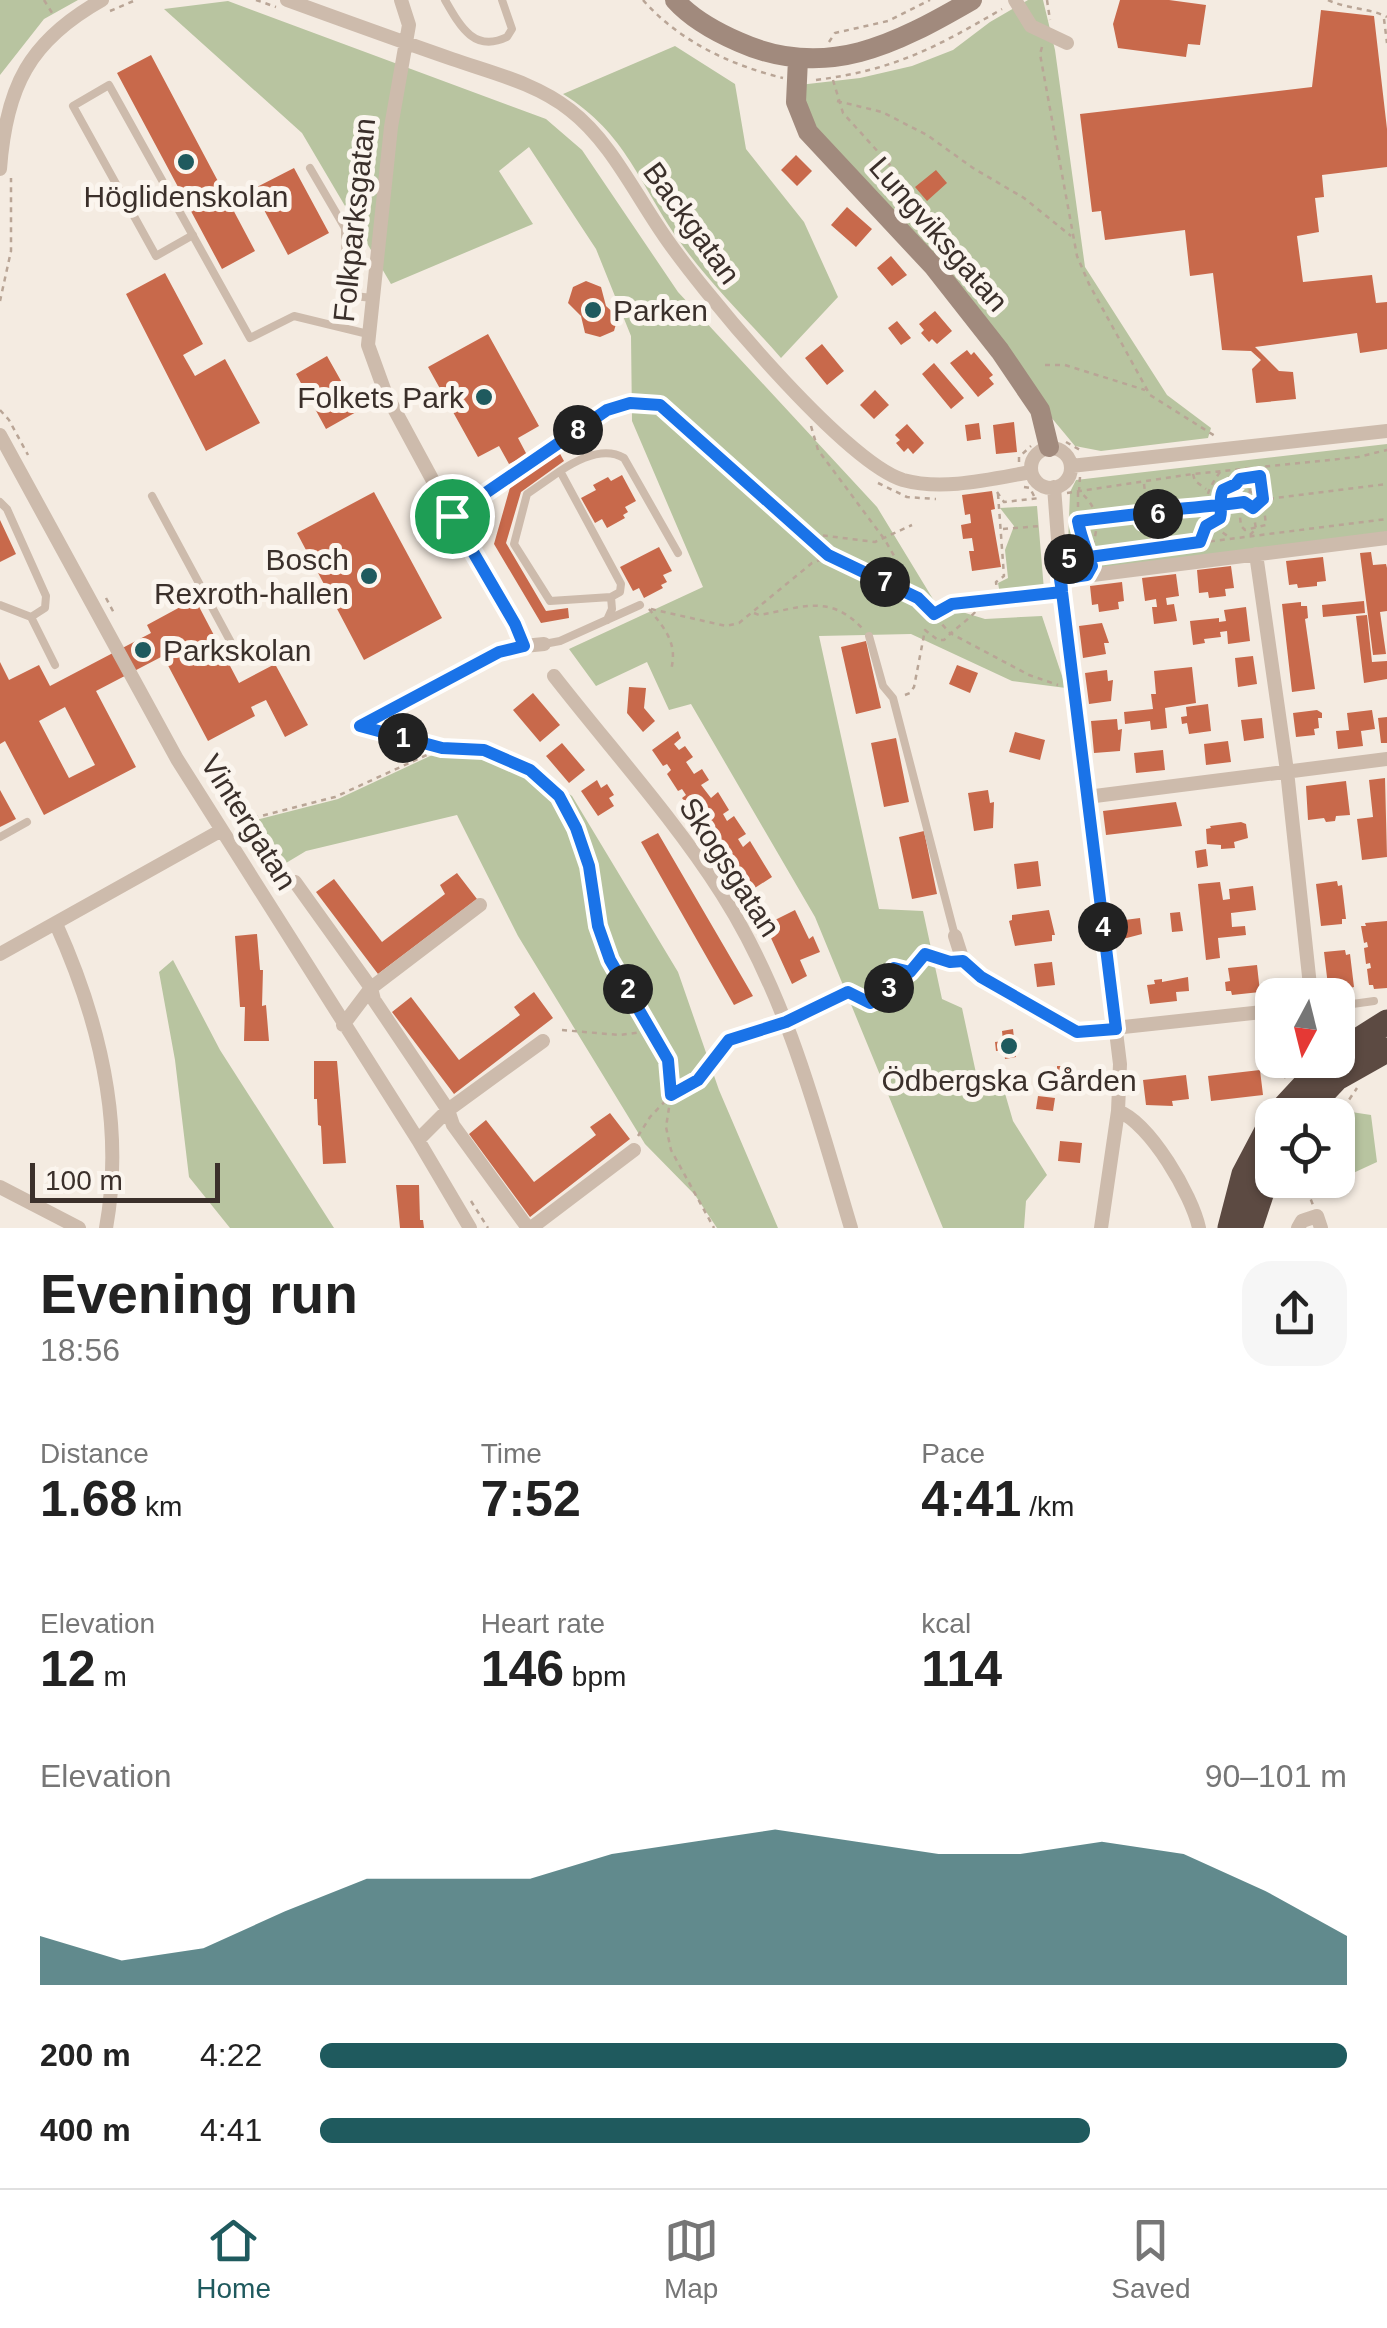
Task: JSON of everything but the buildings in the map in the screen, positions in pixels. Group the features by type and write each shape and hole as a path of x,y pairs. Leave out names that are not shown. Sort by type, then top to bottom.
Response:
{"highway":[{"path":"1355,1036 1380,1012"},
{"path":"1318,1098 1337,1078 1387,1050"},
{"path":"1293,1098 1312,1078"},
{"path":"1230,1228 1244,1174 1255,1154"},
{"path":"1250,1228 1260,1198"}],"street":[{"name":"Folkparksgatan","path":"402,0 409,21 391,127 368,334 371,358 524,646"},
{"path":"674,0 684,11 724,35 761,52 798,59 860,53 906,37 972,0"},
{"path":"1015,0 1031,26 1066,43"},
{"name":"Backgatan","path":"281,3 520,82 578,117 612,156 663,235 711,298 786,381 854,449 884,473 928,484 1031,472"},
{"path":"5,174 7,111 22,73 62,26 102,7"},
{"name":"Lungviksgatan","path":"798,59 796,102 808,132 934,267 1000,351 1040,410 1049,447"},
{"path":"452,516 607,410"},
{"path":"1075,466 1387,431"},
{"name":"Vintergatan","path":"0,434 177,759 224,827 470,1228"},
{"path":"1049,447 1062,450 1075,466 1065,482 1054,488 1042,486 1031,472 1036,453 1049,447"},
{"path":"1054,488 1061,585 1120,1064 1118,1111 1101,1228"},
{"path":"1061,585 1087,575 1387,538"},
{"path":"1256,554 1287,771 1310,978"},
{"path":"524,646 544,644"},
{"name":"Skogsgatan","path":"554,676 664,813 722,893 746,936 786,1022 851,1228"},
{"path":"1087,796 1387,759"},
{"path":"0,954 224,827"},
{"path":"295,882 372,988 374,1000 454,1124 530,1228 634,1150"},
{"path":"343,1025 372,988 480,905"},
{"path":"56,924 86,1000 111,1106 114,1173 106,1228"},
{"path":"955,936 963,961 981,977 1077,1032 1255,1013"},
{"path":"418,1140 448,1110 543,1041"},
{"path":"1118,1111 1131,1116 1146,1132 1183,1188 1199,1228"},
{"path":"0,1187 79,1228"},
{"path":"1298,1228 1302,1221 1319,1222"}],"lane":[{"path":"445,0 466,33 487,43 507,37 512,28 502,0"},
{"path":"192,235 156,256 72,106 109,84 250,338 294,316 368,334"},
{"path":"310,168 344,228 346,295 372,298"},
{"path":"560,471 621,584 620,592 611,597 550,601 514,544 527,494 560,471 571,464 606,452 624,458 678,553"},
{"path":"152,496 241,661"},
{"path":"0,502 7,509 46,596 45,608 31,617"},
{"path":"607,620 612,609 611,597"},
{"path":"0,605 31,617 55,664"},
{"path":"544,644 644,606"},
{"path":"869,636 882,686 893,698 955,936"},
{"path":"0,838 27,822"},
{"path":"1355,1008 1380,1012"}],"path":[{"path":"102,7 136,0"},
{"path":"256,0 281,3"},
{"path":"898,175 843,113 837,100 829,42 835,32 888,20 930,0"},
{"path":"1047,0 1050,20 1040,54 1074,238 1088,284 1148,391"},
{"path":"1328,0 1377,10 1385,17 1387,43"},
{"path":"1368,0 1368,9"},
{"path":"837,100 882,112 927,135 1024,198 1074,238"},
{"path":"0,302 11,251 5,174"},
{"path":"1045,365 1065,365 1148,391 1191,423 1239,448"},
{"path":"607,410 630,403 660,405 832,557 918,598"},
{"path":"0,410 32,464"},
{"path":"811,419 811,434 818,450 884,540 918,598 950,633 1030,676 1056,685 1075,686"},
{"path":"1259,465 1264,528 1259,535"},
{"path":"1075,466 1078,521 1092,566 1087,575"},
{"path":"1241,502 1250,492 1248,467"},
{"path":"1230,468 1238,482 1244,530"},
{"path":"1221,470 1207,490 1206,506 1210,521 1232,538"},
{"path":"1193,474 1195,481 1207,490"},
{"path":"1200,542 1210,521 1220,518 1223,490 1258,476"},
{"path":"1144,481 1147,502"},
{"path":"1253,508 1261,500 1387,484"},
{"path":"1078,491 1091,502 1097,519 1088,555"},
{"path":"998,492 1004,576 996,582 998,600"},
{"path":"1250,492 1261,500"},
{"path":"1147,502 1156,505 1158,511 1149,523 1143,522 1138,514 1140,505 1147,502"},
{"path":"1158,511 1241,502 1253,508"},
{"path":"1249,536 1256,528 1253,508"},
{"path":"1070,522 1138,514"},
{"path":"1060,561 1387,519"},
{"path":"1149,523 1152,548"},
{"path":"801,533 884,540 912,526"},
{"path":"1002,529 1040,526"},
{"path":"1232,538 1244,530 1264,528"},
{"path":"644,606 726,626 738,624 812,563 832,557"},
{"path":"934,614 952,604 998,600 1061,585"},
{"path":"102,592 119,623"},
{"path":"893,698 910,693 914,687 926,630 944,640 956,624 976,613 983,602"},
{"path":"752,613 817,604 832,606 852,618 869,636"},
{"path":"644,606 670,636 674,657 671,670"},
{"path":"524,646 499,652 360,726 442,748 484,750 530,770 559,796 576,828 589,866 598,926 610,960 668,1060 671,1095 666,1127 671,1150 714,1228"},
{"path":"224,827 335,797 442,748"},
{"path":"634,1150 650,1117 671,1095 698,1080 729,1040 786,1022 848,992 870,1003 882,999 894,968 910,972 925,954 950,962 963,961"},
{"path":"562,1030 618,1035 654,1031"},
{"path":"1350,1098 1361,1082"},
{"path":"468,1196 488,1228"},
{"path":"1311,1198 1319,1222"}],"green space":[{"path":"0,0 78,0 44,19 0,75"},
{"path":"1028,0 1043,0 1055,50 1085,267 1167,395 1211,428 1208,438 1101,451 1075,446 812,130 799,85 860,78 912,66 953,50"},
{"path":"228,1 546,119 582,150 678,292 877,507 936,604 985,619 1042,616 1066,688 1012,681 911,634 819,636 879,909 923,911 942,999 962,1008 976,1073 1004,1090 1013,1121 1047,1175 1026,1201 1024,1228 943,1228 815,917 691,704 669,710 647,662 596,686 569,649 703,587 632,421 631,336 596,249 529,147 499,171 533,224 391,284 302,133 164,9"},
{"path":"675,46 735,84 746,149 804,222 838,297 781,358 691,257 603,126 563,94"},
{"path":"1387,444 1387,532 1067,572 1070,492 1076,480"},
{"path":"1037,506 1044,590 1000,594 998,583 1008,578 1005,550 1014,526 1000,508"},
{"path":"445,749 491,752 532,768 572,796 678,972 719,1090 778,1228 717,1228 695,1195 645,1144 518,936 457,815 306,851 281,866 240,824 338,799"},
{"path":"173,960 220,1050 334,1228 230,1228 189,1177 175,1060 159,972"},
{"path":"1355,1113 1371,1115 1377,1162 1355,1172"}],"place":[{"name":"Höglidenskolan","path":"186,162"},
{"name":"Parken","path":"593,310"},
{"name":"Folkets Park","path":"484,397"},
{"name":"Bosch Rexroth-hallen","path":"369,576"},
{"name":"Parkskolan","path":"143,650"},
{"name":"Ödbergska Gården","path":"1009,1046"}],"route":[{"path":"452,516 524,646 499,652 360,726 442,748 484,750 530,770 559,796 576,828 589,866 598,926 610,960 668,1060 671,1095 698,1080 729,1040 786,1022 848,992 870,1003 882,999 894,968 910,972 925,954 950,962 963,961 981,977 1077,1032 1116,1029 1075,686 1062,592 1060,579 1060,561 1088,555 1200,542 1210,521 1220,518 1222,512 1220,504 1220,500 1223,490 1240,479 1260,476 1263,499 1253,508 1238,502 1220,504 1206,506 1158,511 1149,523 1143,522 1138,514 1078,521 1083,546 1088,555 1092,566 1087,575 1060,579 1062,592 952,604 934,614 918,598 828,555 660,405 630,403 607,410 452,516"}]}
